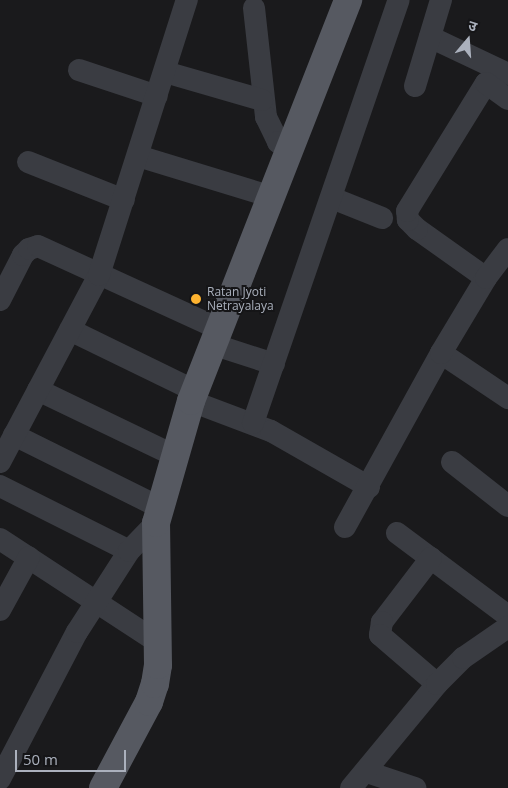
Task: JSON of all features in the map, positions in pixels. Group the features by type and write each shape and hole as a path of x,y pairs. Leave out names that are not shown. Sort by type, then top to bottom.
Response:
{"main road":[{"path":"103,788 149,702 158,665 156,641 157,515 193,396 269,196 348,0"},
{"path":"91,788 139,700 156,641"}],"street":[{"path":"0,462 99,275 187,0"},
{"path":"253,423 399,0"},
{"path":"415,86 441,0"},
{"path":"249,3 262,100 271,131 288,149"},
{"path":"430,38 496,75 508,99"},
{"path":"80,70 157,96"},
{"path":"165,72 262,100"},
{"path":"496,75 407,212 408,220 417,229 496,275"},
{"path":"138,156 269,196"},
{"path":"28,162 124,200"},
{"path":"332,198 382,218"},
{"path":"0,300 23,255 29,249 38,246 274,364"},
{"path":"345,528 441,353 496,275 508,249"},
{"path":"70,330 193,396 301,446 369,487"},
{"path":"441,353 508,398"},
{"path":"38,390 175,456"},
{"path":"0,779 78,632 129,551 157,515 14,435"},
{"path":"452,462 508,506"},
{"path":"0,486 129,551"},
{"path":"351,788 367,772 437,684 463,658 507,628 431,558 397,533"},
{"path":"0,539 156,641"},
{"path":"0,610 29,557"},
{"path":"431,558 382,622 380,635 437,684"},
{"path":"367,772 415,788"}],"place":[{"name":"Ratan Jyoti Netrayalaya","path":"196,299"}]}
